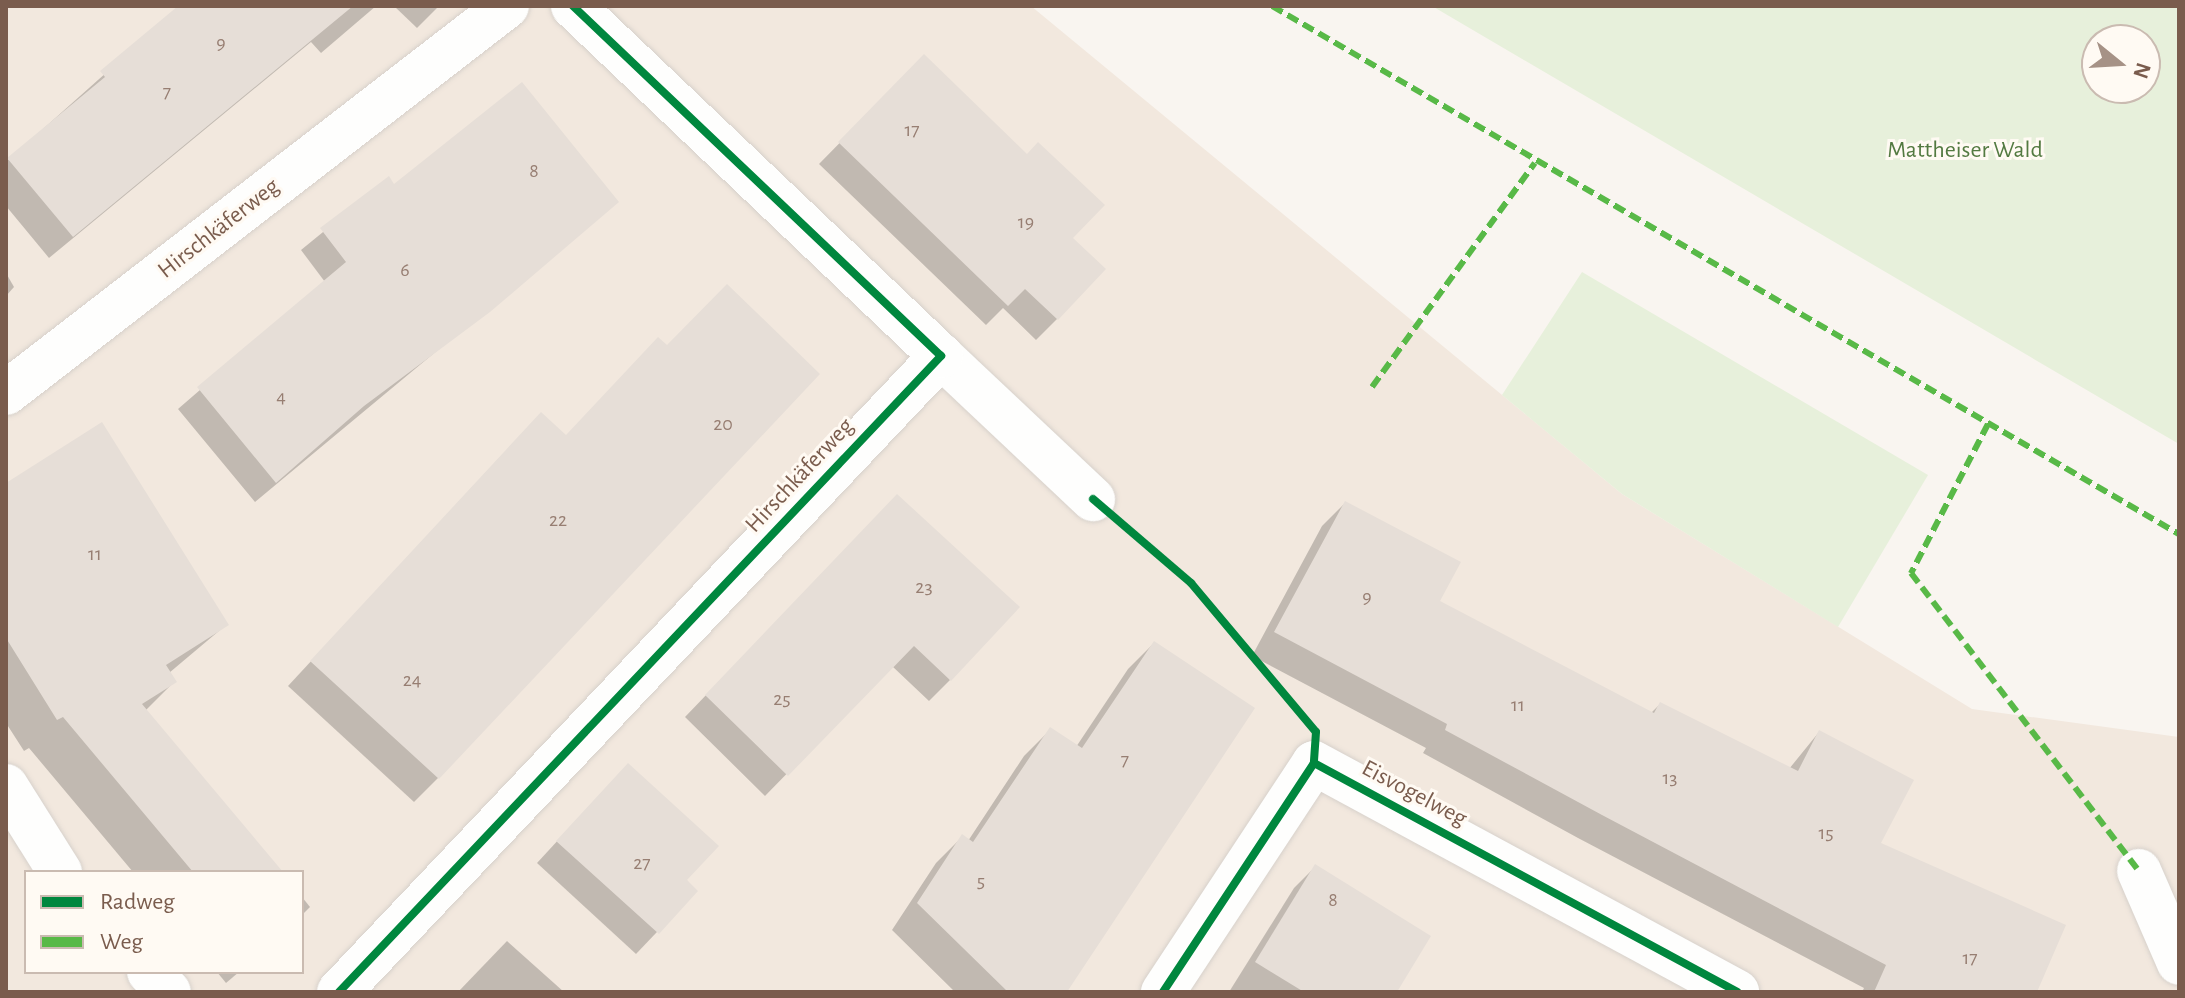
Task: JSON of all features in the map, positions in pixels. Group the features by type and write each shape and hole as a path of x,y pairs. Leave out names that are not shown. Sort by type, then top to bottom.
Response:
{"street":[{"name":"Hirschkäferweg","path":"6,393 507,6"},
{"path":"573,6 1093,499"},
{"name":"Hirschkäferweg","path":"339,992 941,356"},
{"name":"Eisvogelweg","path":"1163,992 1314,763 1737,992"},
{"path":"6,786 59,870"},
{"path":"2139,871 2179,963"},
{"path":"151,974 169,992"}],"shaded area":[{"path":"6,6 1031,6 1622,494 1972,709 2179,737 2179,992 6,992"}],"green space":[{"name":"Mattheiser Wald","path":"1432,6 2179,6 2179,444"},
{"path":"1582,272 1928,475 1838,627 1622,494 1502,395"}],"building":[{"path":"178,6 353,6 73,237 7,158 105,77 100,71"},
{"path":"924,54 1027,154 1038,142 1105,205 1073,238 1106,269 1058,320 1025,289 1008,306 838,142"},
{"path":"522,82 619,202 490,312 364,406 276,483 197,387 346,262 320,228 389,176 394,184"},
{"path":"727,284 820,374 439,779 310,661 541,412 566,435 658,337 667,345"},
{"path":"102,422 229,625 166,665 177,682 142,704 281,870 191,870 63,717 57,720 6,638 6,483"},
{"path":"897,494 1020,607 951,681 914,646 788,776 705,695"},
{"path":"1345,501 1461,562 1440,601 1654,713 1660,702 1798,771 1819,730 1914,780 1881,843 2066,925 2037,992 1874,992 1886,965 1445,730 1447,724 1274,632"},
{"path":"1154,641 1255,708 1067,992 1008,992 917,903 962,834 973,842 1050,727 1082,748"},
{"path":"628,763 719,846 687,880 698,891 659,934 556,841"},
{"path":"1315,864 1431,936 1397,992 1304,992 1255,962"}],"marked path":[{"path":"1272,6 2179,534"},
{"path":"1372,387 1535,163"},
{"path":"1988,424 1911,573 2139,871"}],"cycle path":[{"path":"339,992 941,356 573,6"},
{"path":"1093,499 1191,583 1316,732 1314,763"},
{"path":"1163,992 1314,763 1737,992"}]}
